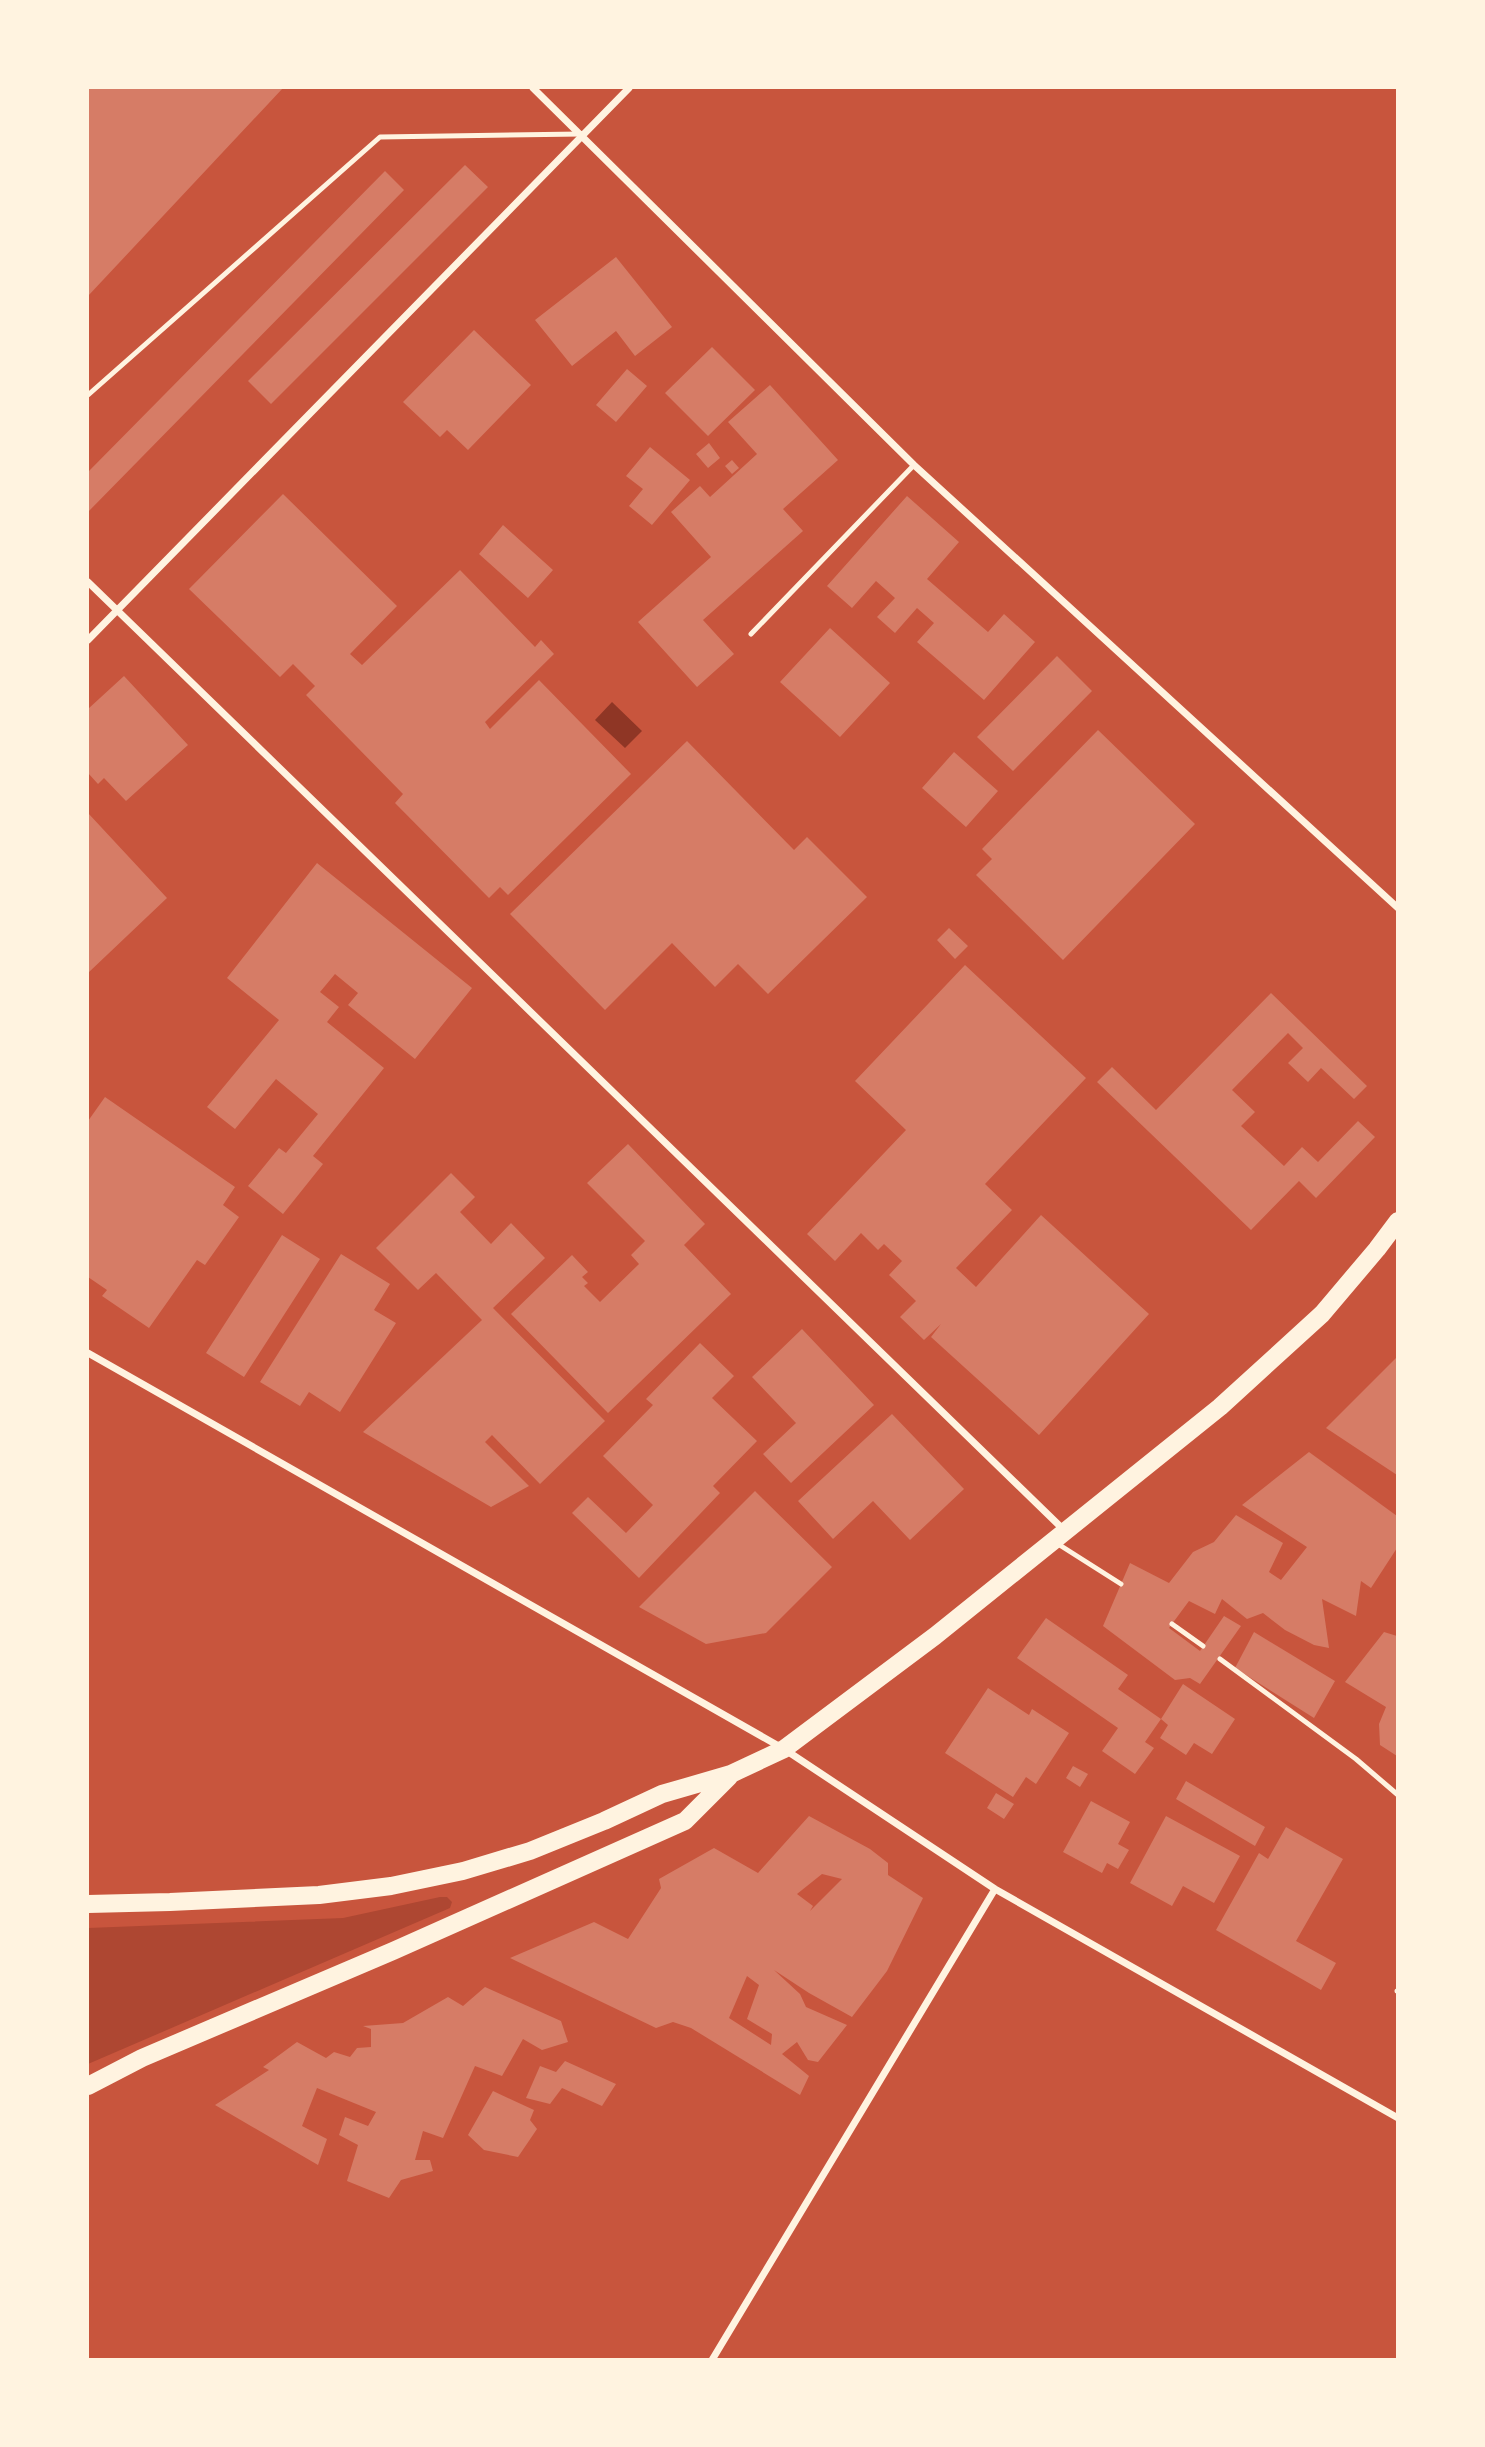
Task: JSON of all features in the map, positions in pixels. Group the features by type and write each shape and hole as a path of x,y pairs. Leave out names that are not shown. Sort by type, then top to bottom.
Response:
{"main road":[{"path":"88,1904 319,1895 391,1886 463,1871 530,1851 662,1794 731,1774 783,1749 936,1636 1220,1407 1322,1314 1398,1221"},
{"path":"88,2085 685,1821 731,1774"}],"street":[{"path":"533,88 914,465 1398,908"},
{"path":"88,640 629,88"},
{"path":"88,582 1061,1537"},
{"path":"88,1353 783,1749 995,1889 1398,2118"},
{"path":"712,2360 995,1889"}],"lane":[{"path":"88,395 380,137 581,134"},
{"path":"751,634 914,465"},
{"path":"1061,1537 1121,1584"},
{"path":"1172,1623 1203,1646"},
{"path":"1220,1659 1356,1759 1398,1795"}],"shaded area":[{"path":"612,702 642,731 625,748 595,720"},
{"path":"447,1897 452,1902 450,1908 88,2064 88,1928 343,1918"}],"building":[{"path":"88,88 283,88 88,296"},
{"path":"465,165 488,187 271,404 248,381"},
{"path":"385,171 404,190 88,512 88,472"},
{"path":"616,257 672,327 635,356 616,331 572,366 535,320"},
{"path":"474,330 531,385 468,450 447,430 440,437 403,402"},
{"path":"712,347 755,390 708,436 665,393"},
{"path":"627,369 647,386 616,422 596,405"},
{"path":"770,385 838,460 783,509 803,531 703,620 734,654 697,687 638,622 711,557 671,512 700,486 710,497 757,454 728,422"},
{"path":"709,443 720,458 708,468 696,454"},
{"path":"650,447 690,480 652,525 629,506 643,489 626,476"},
{"path":"732,460 739,468 732,474 725,466"},
{"path":"283,494 397,606 350,654 362,665 460,570 535,647 541,640 554,654 485,722 490,729 539,680 631,774 508,895 500,887 489,898 395,803 403,794 306,695 315,686 293,664 280,677 189,589"},
{"path":"907,496 959,542 927,579 988,632 1004,614 1035,642 984,700 917,642 934,623 917,608 895,633 877,617 895,598 876,581 852,608 827,586"},
{"path":"503,525 553,570 528,598 479,554"},
{"path":"830,628 890,683 840,737 780,682"},
{"path":"1057,656 1092,691 1013,771 977,737"},
{"path":"124,676 188,745 126,801 104,778 98,784 88,773 88,709"},
{"path":"1098,730 1195,824 1063,960 976,875 992,859 982,849"},
{"path":"687,741 794,850 807,837 867,897 768,994 738,964 715,987 672,943 605,1010 510,914"},
{"path":"954,752 998,791 966,827 922,788"},
{"path":"88,813 167,898 88,973"},
{"path":"317,863 472,988 415,1059 348,1005 358,993 335,974 320,992 339,1007 327,1022 384,1068 313,1156 323,1164 283,1214 248,1186 279,1148 286,1153 318,1114 276,1079 235,1129 207,1107 279,1020 227,978"},
{"path":"949,928 968,946 955,959 937,940"},
{"path":"965,965 1086,1078 985,1184 1012,1210 956,1268 976,1287 1041,1215 1149,1314 1039,1435 931,1337 941,1324 924,1340 900,1317 916,1301 889,1275 902,1261 884,1244 878,1250 861,1233 835,1261 807,1234 906,1130 855,1081"},
{"path":"1271,993 1367,1086 1354,1099 1321,1068 1308,1082 1288,1063 1303,1048 1288,1033 1232,1090 1255,1112 1241,1126 1284,1166 1302,1147 1318,1162 1358,1121 1375,1137 1316,1198 1299,1181 1251,1230 1097,1082 1112,1067 1156,1110"},
{"path":"105,1097 235,1187 223,1205 239,1217 205,1265 197,1260 149,1328 102,1296 107,1290 88,1277 88,1121"},
{"path":"628,1144 705,1224 684,1245 731,1294 608,1413 511,1314 572,1255 588,1272 582,1277 588,1283 584,1286 600,1302 639,1264 631,1255 645,1241 587,1183"},
{"path":"451,1173 475,1197 460,1212 491,1244 511,1223 545,1258 493,1308 605,1421 540,1484 492,1435 485,1442 529,1486 491,1507 363,1432 482,1320 436,1273 418,1290 376,1248"},
{"path":"282,1235 320,1259 244,1377 206,1353"},
{"path":"341,1254 390,1284 374,1310 396,1323 340,1412 309,1392 300,1406 260,1382"},
{"path":"802,1329 874,1405 791,1483 763,1454 796,1423 752,1377"},
{"path":"700,1343 734,1376 712,1398 757,1441 713,1486 720,1493 639,1578 572,1513 588,1497 626,1533 653,1505 603,1456 653,1405 646,1399"},
{"path":"1397,1357 1397,1475 1326,1428"},
{"path":"892,1414 964,1489 910,1540 873,1501 833,1539 798,1501"},
{"path":"1309,1452 1397,1516 1397,1548 1371,1588 1361,1581 1356,1616 1322,1599 1329,1648 1314,1645 1285,1630 1263,1613 1247,1619 1222,1599 1215,1614 1189,1601 1169,1628 1200,1651 1224,1616 1241,1626 1200,1684 1190,1678 1175,1680 1103,1626 1130,1563 1169,1583 1193,1552 1214,1542 1236,1515 1283,1543 1269,1572 1281,1580 1307,1547 1242,1505"},
{"path":"755,1491 832,1567 766,1633 706,1644 639,1607"},
{"path":"1046,1618 1128,1675 1118,1689 1161,1719 1145,1742 1154,1748 1135,1774 1102,1751 1118,1728 1017,1658"},
{"path":"1254,1632 1335,1681 1314,1718 1235,1668"},
{"path":"1384,1632 1397,1636 1397,1756 1380,1745 1379,1724 1386,1707 1345,1682"},
{"path":"1183,1684 1235,1719 1212,1754 1194,1743 1186,1755 1160,1738 1168,1725 1161,1719"},
{"path":"988,1688 1029,1715 1032,1709 1069,1733 1036,1784 1026,1777 1013,1797 945,1753"},
{"path":"1073,1766 1088,1774 1080,1787 1066,1778"},
{"path":"1186,1781 1265,1827 1255,1846 1176,1799"},
{"path":"996,1793 1014,1804 1004,1819 987,1808"},
{"path":"1091,1801 1130,1822 1118,1844 1129,1850 1118,1869 1107,1863 1102,1873 1063,1852"},
{"path":"809,1816 870,1849 888,1863 888,1875 923,1898 887,1971 852,2017 774,1970 800,1994 806,2007 847,2025 818,2062 808,2060 797,2042 782,2054 809,2076 800,2095 691,2028 673,2022 656,2028 510,1958 594,1922 628,1939 661,1888 659,1879 714,1848 758,1873","holes":["822,1874 842,1879 810,1911 813,1906 797,1894","747,1976 759,1985 747,2019 772,2034 771,2045 729,2018"]},
{"path":"1166,1816 1240,1856 1214,1903 1183,1886 1172,1906 1130,1883"},
{"path":"1286,1827 1343,1859 1296,1941 1336,1963 1321,1990 1216,1930 1259,1853 1268,1859"},
{"path":"485,1987 561,2021 568,2042 542,2050 523,2039 502,2076 475,2066 443,2138 423,2131 415,2160 430,2160 433,2171 401,2180 389,2198 347,2181 358,2145 339,2135 345,2117 368,2126 376,2112 317,2088 302,2126 327,2139 318,2165 215,2105 269,2070 263,2067 297,2042 326,2058 334,2052 350,2057 357,2048 371,2047 371,2029 363,2026 403,2023 448,1997 463,2006"},
{"path":"565,2061 616,2084 602,2106 562,2088 550,2104 526,2098 540,2066 556,2072"},
{"path":"493,2091 534,2110 530,2120 537,2129 518,2157 484,2150 468,2135"}]}
